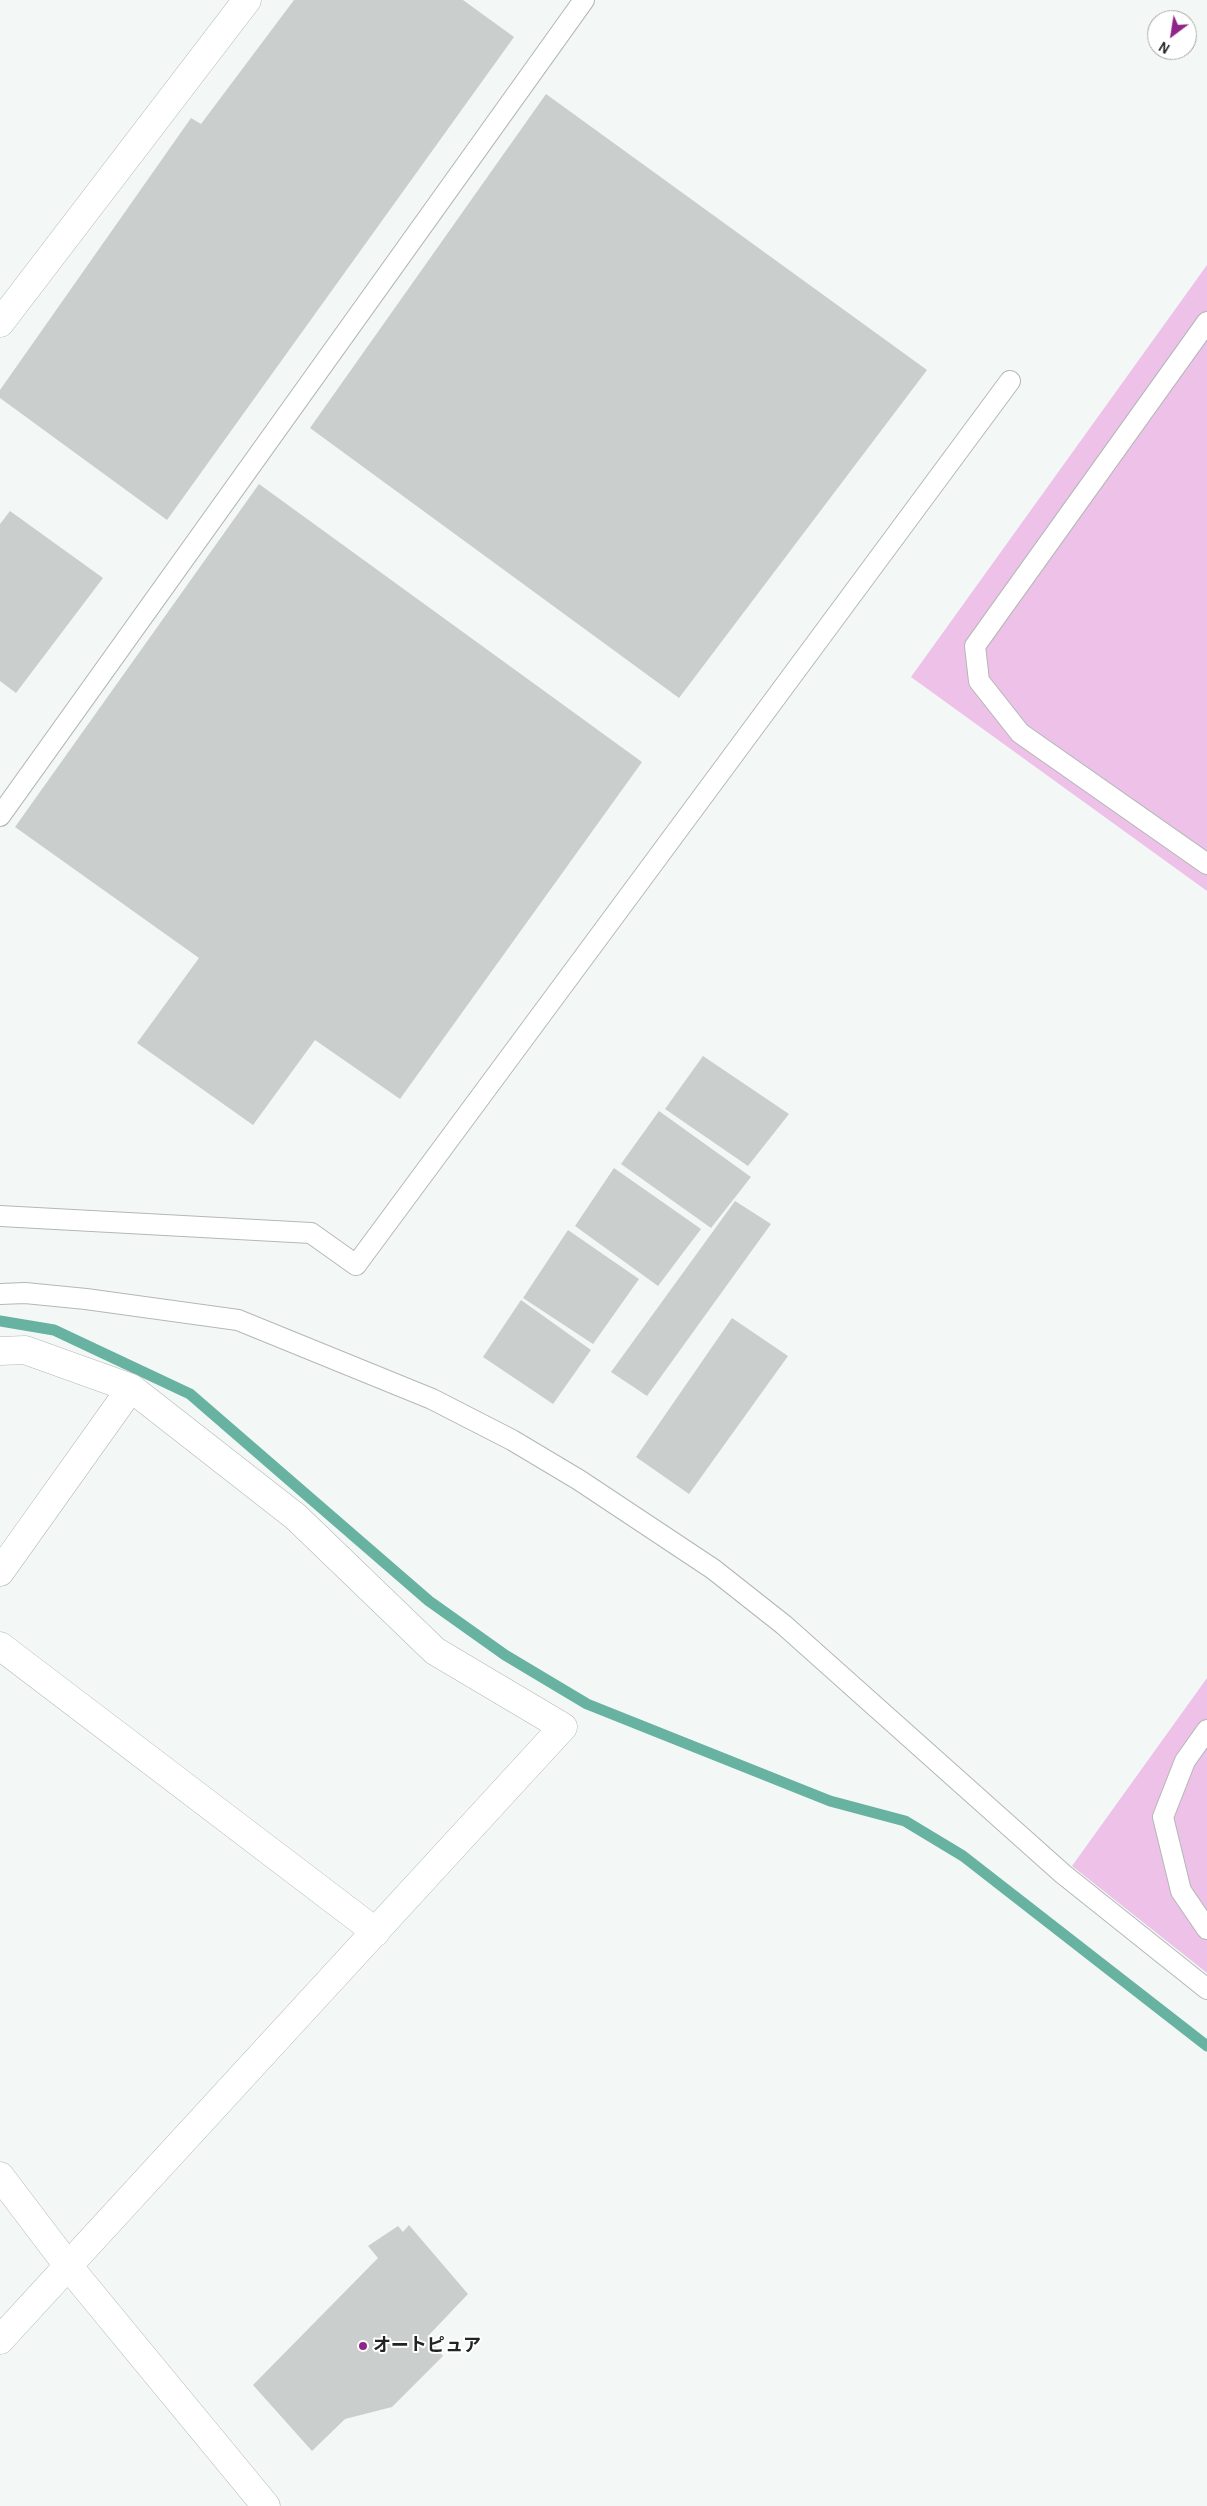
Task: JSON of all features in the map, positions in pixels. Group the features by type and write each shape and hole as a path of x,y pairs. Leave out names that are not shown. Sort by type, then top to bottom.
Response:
{"street":[{"path":"0,323 248,0"},
{"path":"0,1351 25,1350 131,1388 296,1517 435,1651 563,1727 0,2340"},
{"path":"0,1572 131,1388"},
{"path":"0,1646 376,1932"},
{"path":"0,2176 69,2267 266,2506"}],"lane":[{"path":"0,816 584,0"},
{"path":"1207,322 975,646 979,681 1020,733 1207,864"},
{"path":"0,1216 312,1233 356,1265 1010,381"},
{"path":"0,1294 25,1293 86,1299 238,1320 432,1399 512,1440 579,1480 713,1569 784,1625 1063,1874 1207,1989"},
{"path":"1207,1730 1185,1761 1164,1817 1181,1891 1207,1930"}],"shaded area":[{"path":"1207,265 1207,891 911,677"},
{"path":"1207,1678 1207,1973 1072,1866"}],"building":[{"path":"294,0 463,0 514,37 167,520 0,398 0,390 191,118 201,124"},
{"path":"546,94 927,370 679,698 310,428"},
{"path":"259,484 642,762 400,1099 315,1040 253,1125 137,1043 199,958 15,827"},
{"path":"10,511 103,578 16,693 0,681 0,524"},
{"path":"703,1056 789,1114 748,1166 665,1109"},
{"path":"659,1111 751,1177 711,1228 621,1164"},
{"path":"614,1168 701,1229 658,1286 575,1226"},
{"path":"735,1201 771,1224 647,1396 611,1372"},
{"path":"568,1230 639,1279 593,1344 523,1298"},
{"path":"521,1300 591,1350 553,1404 483,1357"},
{"path":"732,1318 788,1356 689,1494 636,1457"},
{"name":"オートピュア","path":"409,2225 468,2294 428,2336 443,2356 392,2407 345,2419 312,2451 253,2385 378,2258 368,2246 398,2226 403,2232"}],"waterway":[{"path":"0,1321 54,1330 190,1394 429,1601 505,1655 587,1704 830,1801 905,1821 963,1856 1207,2046"}],"place":[{"name":"オートピュア","path":"363,2346"}]}
